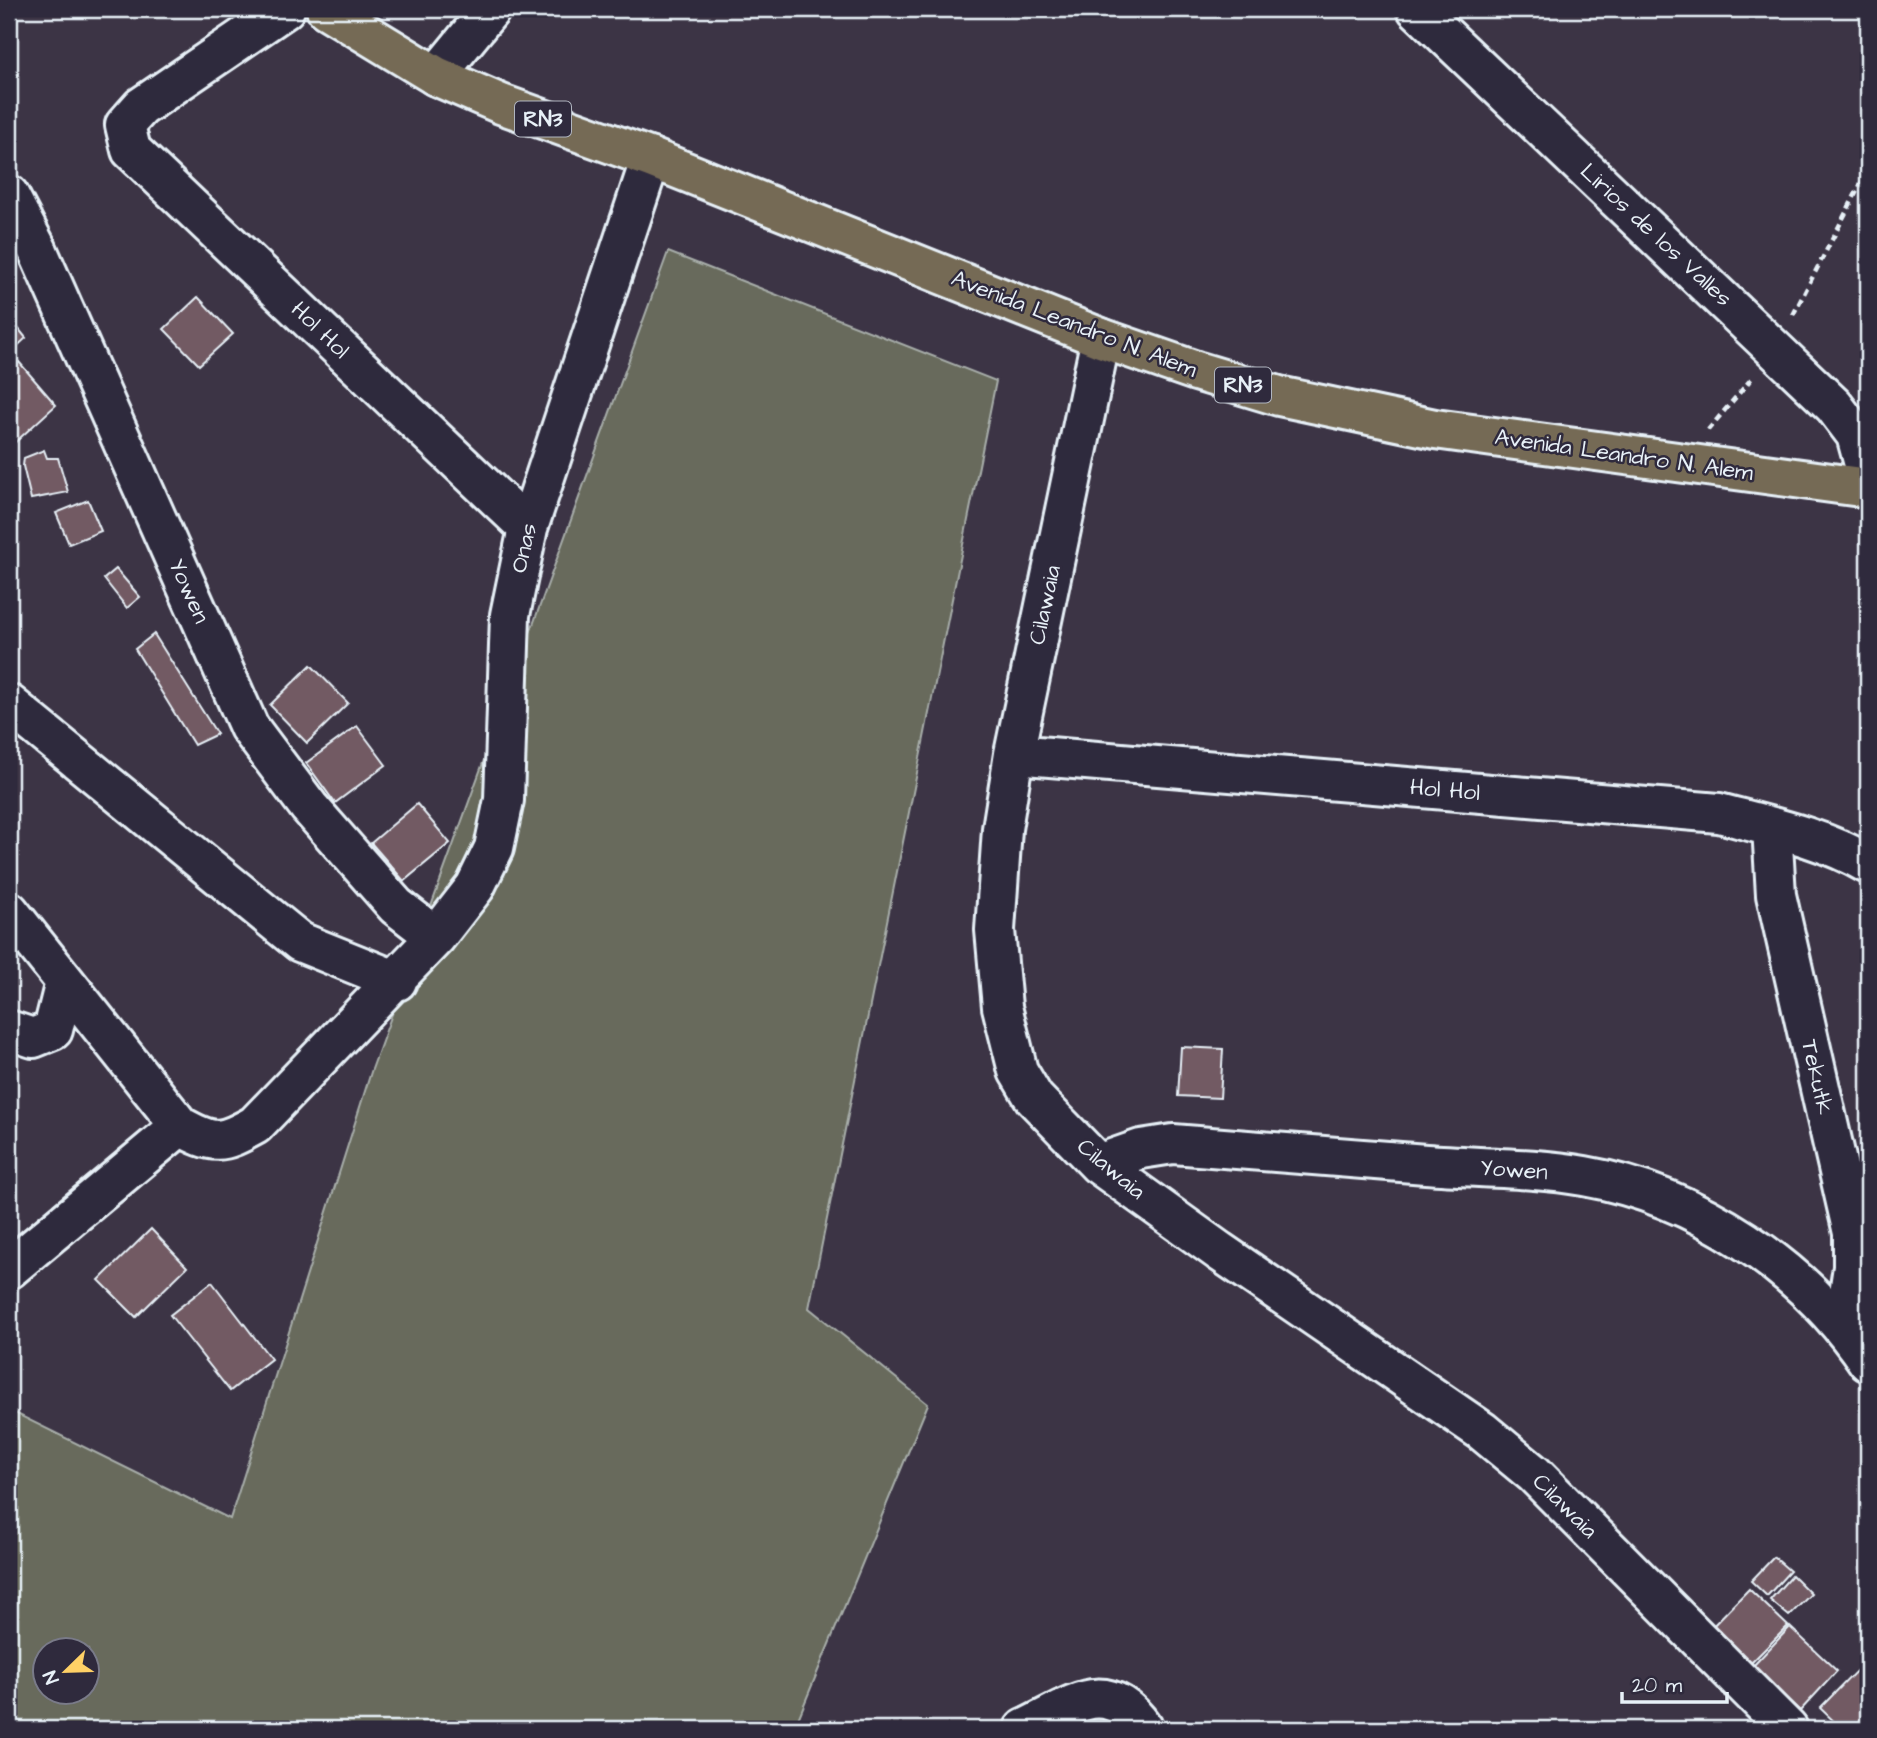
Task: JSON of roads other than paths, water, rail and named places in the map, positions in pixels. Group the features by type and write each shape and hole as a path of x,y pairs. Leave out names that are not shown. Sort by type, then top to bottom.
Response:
{"highway":[{"name":"Avenida Leandro N. Alem","path":"326,9 436,76 501,104 651,158 1101,338 1279,396 1362,416 1868,488"}],"street":[{"name":"Hol Hol","path":"285,9 141,107 125,125 131,150 528,528"},
{"path":"436,76 491,9"},
{"name":"Lirios de los Valles","path":"1417,9 1834,406 1856,435 1868,479"},
{"name":"Onas","path":"180,1125 205,1139 226,1141 255,1125 397,981 436,937 475,887 494,848 505,800 510,615 528,528 651,158"},
{"name":"Yowen","path":"10,196 37,248 249,727 309,807 396,906 436,937"},
{"name":"Cilawaia","path":"1101,338 1014,754 1002,829 995,930 1002,1007 1018,1071 1034,1098 1098,1164 1219,1251 1482,1431 1534,1474 1788,1729"},
{"path":"9,704 300,942 397,981"},
{"name":"Hol Hol","path":"1014,754 1719,813 1772,827 1854,856 1868,864"},
{"name":"Tekutk","path":"1772,827 1776,895 1853,1233 1853,1268 1844,1326"},
{"path":"9,911 180,1125 9,1269"},
{"path":"9,1030 33,1038 53,1030 65,982"},
{"name":"Yowen","path":"1098,1164 1141,1149 1173,1144 1583,1176 1652,1193 1710,1219 1776,1263 1844,1326 1868,1362"},
{"path":"1024,1729 1082,1702 1102,1697 1120,1701 1144,1729"}]}
